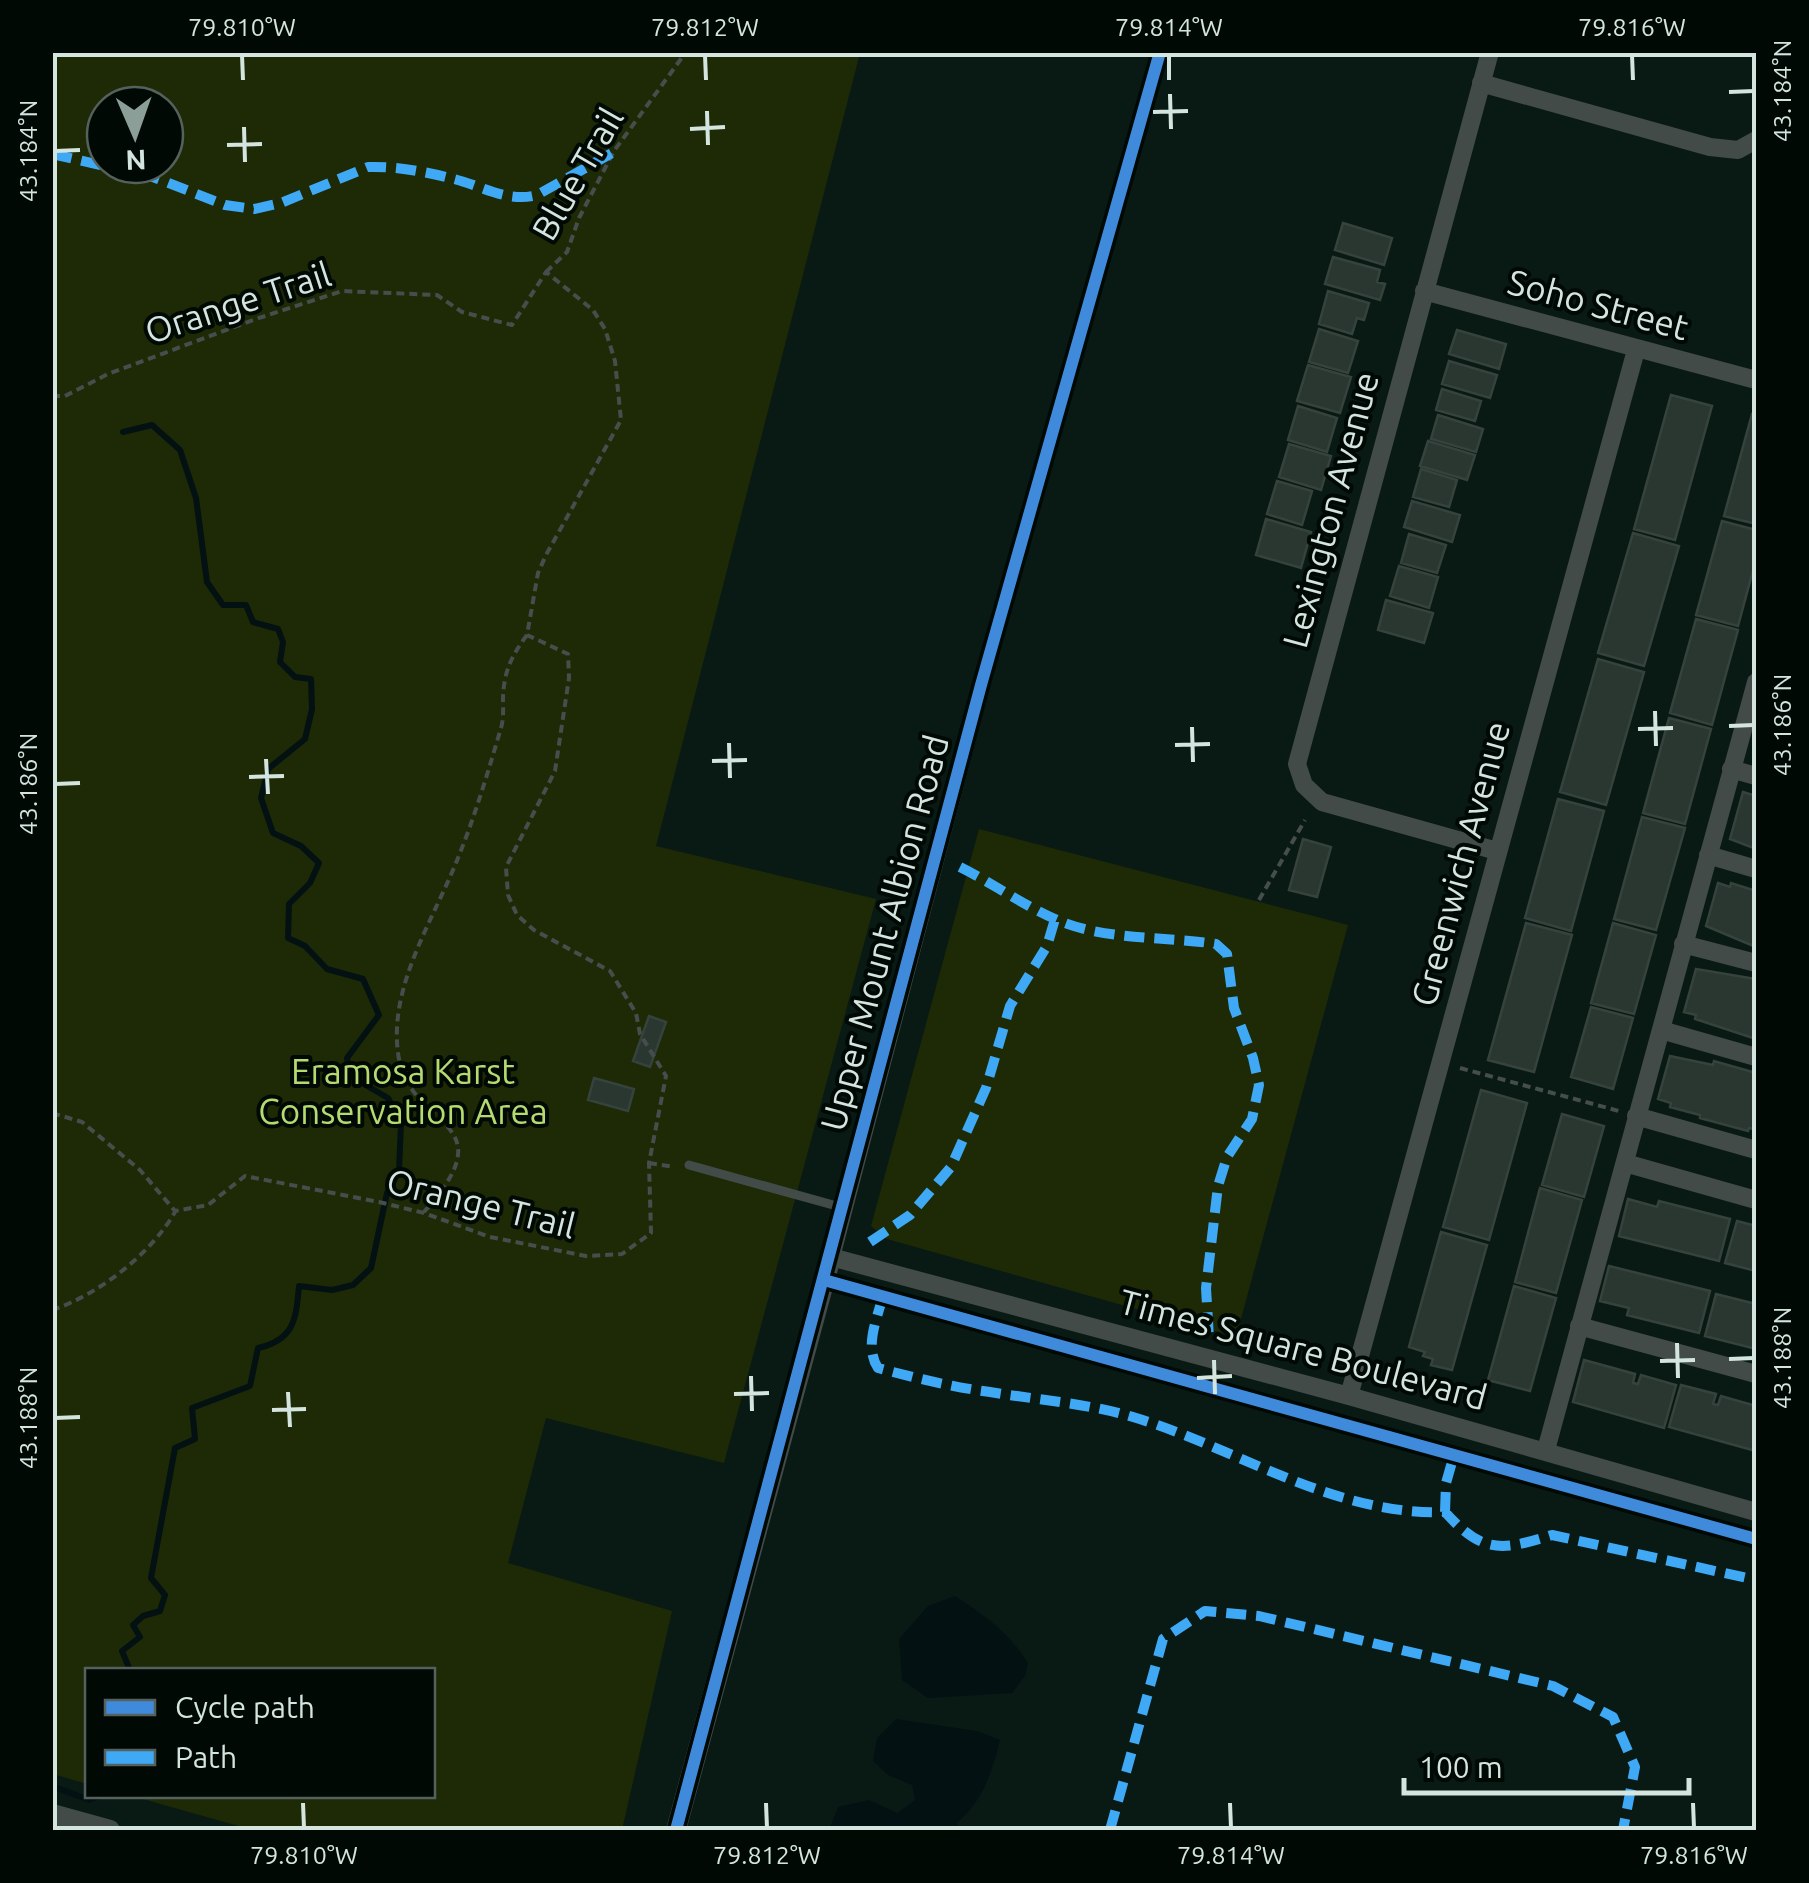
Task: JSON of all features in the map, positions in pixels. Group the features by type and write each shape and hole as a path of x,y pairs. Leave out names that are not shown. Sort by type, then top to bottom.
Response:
{"street":[{"name":"Upper Mount Albion Road","path":"676,1830 981,685 1160,52"},
{"name":"Lexington Avenue","path":"1490,52 1301,744 1298,775 1310,795 1322,802 1497,851"},
{"path":"1481,83 1710,147 1738,150 1756,140"},
{"name":"Soho Street","path":"1424,292 1756,380"},
{"name":"Greenwich Avenue","path":"1349,1396 1636,350"},
{"path":"1546,1450 1625,1163 1631,1114 1661,1030 1756,684"},
{"path":"1732,769 1756,776"},
{"path":"1708,855 1756,869"},
{"path":"1684,944 1756,964"},
{"path":"1661,1030 1756,1057"},
{"path":"1631,1114 1756,1150"},
{"path":"1625,1163 1756,1200"},
{"name":"Times Square Boulevard","path":"831,1257 1546,1450 1756,1512"},
{"path":"1579,1326 1756,1374"},
{"path":"52,1814 110,1830"}],"lane":[{"path":"689,1165 844,1208"}],"path":[{"path":"424,1213 452,1178 460,1145 452,1130 417,1096 406,1077 398,1055 402,993 474,818 503,722 506,670 527,635 538,574 620,420 614,360 605,329 593,310 546,272"},
{"path":"1259,900 1305,820"},
{"path":"1460,1068 1631,1114"},
{"path":"52,1113 82,1122 140,1170 175,1211"},
{"path":"649,1163 665,1168 689,1165"},
{"path":"172,1205 175,1211"},
{"path":"52,1310 85,1298 135,1260 151,1246 175,1211"}],"green space":[{"name":"Eramosa Karst Conservation Area","path":"52,53 860,53 656,846 876,899 724,1463 546,1418 508,1563 672,1611 622,1830 253,1830 139,1798 435,1798 435,1668 85,1668 85,1783 53,1774"},
{"path":"979,829 1348,925 1236,1337 887,1239 871,1226"}],"shaded area":[{"path":"955,1596 996,1625 1028,1663 1025,1676 1012,1693 928,1698 902,1680 899,1639 928,1606"},
{"path":"896,1719 977,1731 1000,1740 985,1785 974,1805 957,1823 960,1830 829,1830 838,1807 869,1800 897,1813 915,1800 912,1785 888,1775 873,1761 877,1738"}],"building":[{"path":"1343,223 1392,238 1384,265 1335,250"},
{"path":"1333,257 1380,270 1377,282 1385,284 1380,300 1325,284"},
{"path":"1328,291 1369,303 1364,320 1357,318 1352,334 1319,324"},
{"path":"1319,329 1358,341 1348,373 1309,362"},
{"path":"1457,330 1506,344 1499,369 1449,354"},
{"path":"1449,361 1497,375 1490,398 1442,384"},
{"path":"1308,365 1351,377 1340,413 1297,401"},
{"path":"1442,389 1481,401 1475,421 1436,410"},
{"path":"1671,395 1712,406 1675,540 1634,529"},
{"path":"1298,406 1337,418 1327,452 1288,440"},
{"path":"1752,414 1756,415 1756,524 1724,516"},
{"path":"1438,415 1483,429 1476,452 1431,439"},
{"path":"1428,441 1475,455 1467,480 1420,466"},
{"path":"1289,444 1331,456 1321,490 1279,477"},
{"path":"1421,469 1457,480 1449,507 1413,497"},
{"path":"1277,481 1312,491 1302,525 1267,514"},
{"path":"1412,501 1460,515 1452,542 1404,527"},
{"path":"1266,519 1311,532 1301,568 1256,555"},
{"path":"1722,521 1756,530 1756,559 1738,626 1696,615"},
{"path":"1633,533 1679,546 1644,666 1598,653"},
{"path":"1409,534 1446,545 1437,573 1401,563"},
{"path":"1399,566 1438,577 1429,608 1390,596"},
{"path":"1386,600 1433,613 1424,643 1378,630"},
{"path":"1696,619 1738,630 1712,725 1670,713"},
{"path":"1598,659 1644,672 1606,805 1560,792"},
{"path":"1669,718 1711,729 1685,824 1643,813"},
{"path":"1743,792 1756,796 1756,849 1730,839"},
{"path":"1558,799 1604,811 1571,931 1525,918"},
{"path":"1642,817 1685,828 1656,930 1614,919"},
{"path":"1303,839 1331,847 1317,897 1289,890"},
{"path":"1718,883 1756,891 1756,947 1706,926"},
{"path":"1526,923 1572,935 1534,1072 1488,1060"},
{"path":"1613,923 1656,935 1634,1014 1591,1003"},
{"path":"1696,969 1756,979 1756,1039 1684,1012"},
{"path":"1591,1007 1633,1018 1613,1089 1571,1077"},
{"path":"649,1016 666,1022 650,1067 633,1061"},
{"path":"1670,1056 1713,1065 1714,1061 1756,1073 1754,1129 1748,1131 1700,1118 1658,1099"},
{"path":"594,1078 634,1089 628,1111 588,1100"},
{"path":"1481,1090 1527,1103 1489,1240 1443,1227"},
{"path":"1562,1114 1604,1126 1584,1197 1542,1185"},
{"path":"1540,1188 1582,1200 1556,1293 1515,1282"},
{"path":"1628,1199 1657,1207 1659,1201 1730,1219 1719,1261 1619,1236"},
{"path":"1737,1221 1756,1226 1756,1271 1725,1263"},
{"path":"1441,1232 1487,1245 1452,1370 1431,1365 1433,1359 1423,1356 1425,1352 1409,1347"},
{"path":"1609,1266 1710,1291 1699,1333 1627,1315 1629,1308 1600,1301"},
{"path":"1514,1286 1556,1298 1530,1391 1488,1380"},
{"path":"1716,1294 1756,1304 1756,1349 1705,1336"},
{"path":"1584,1360 1635,1374 1633,1383 1638,1384 1641,1375 1676,1385 1664,1428 1573,1402"},
{"path":"1681,1385 1716,1394 1713,1404 1718,1405 1721,1396 1756,1406 1756,1451 1669,1427"}],"waterway":[{"path":"123,432 152,425 180,450 196,498 207,582 223,605 246,605 253,622 278,629 283,642 280,662 295,677 311,679 312,709 305,739 268,769 261,798 273,833 301,846 319,863 310,883 289,904 288,938 305,946 327,969 363,979 379,1015 347,1058 350,1076 388,1098 401,1123 399,1171 387,1193 371,1268 353,1285 332,1290 299,1286 291,1327 279,1340 258,1348 250,1386 192,1408 195,1439 175,1448 151,1578 165,1595 160,1611 143,1616 133,1625 140,1637 122,1651 129,1668"},
{"path":"52,1786 89,1800 94,1798"}],"marked path":[{"path":"52,154 153,177 225,205 254,209 281,203 368,167 422,172 526,197 537,195 614,152"},
{"path":"960,867 1074,926 1216,944 1227,954 1234,1008 1259,1085 1252,1119 1227,1157 1218,1186 1206,1288 1209,1338"},
{"path":"870,1242 910,1215 951,1167 986,1088 1010,1006 1047,946 1055,919"},
{"path":"883,1296 872,1342 878,1368 962,1388 1133,1417 1324,1492 1404,1510 1445,1512 1471,1536 1494,1545 1519,1544 1552,1535 1756,1580"},
{"path":"1445,1512 1446,1483 1454,1455"},
{"path":"1110,1830 1163,1639 1205,1611 1259,1616 1553,1686 1613,1717 1635,1767 1623,1830"}],"cycle path":[{"path":"676,1830 981,685 1160,52"},
{"path":"824,1280 1756,1539"}]}
